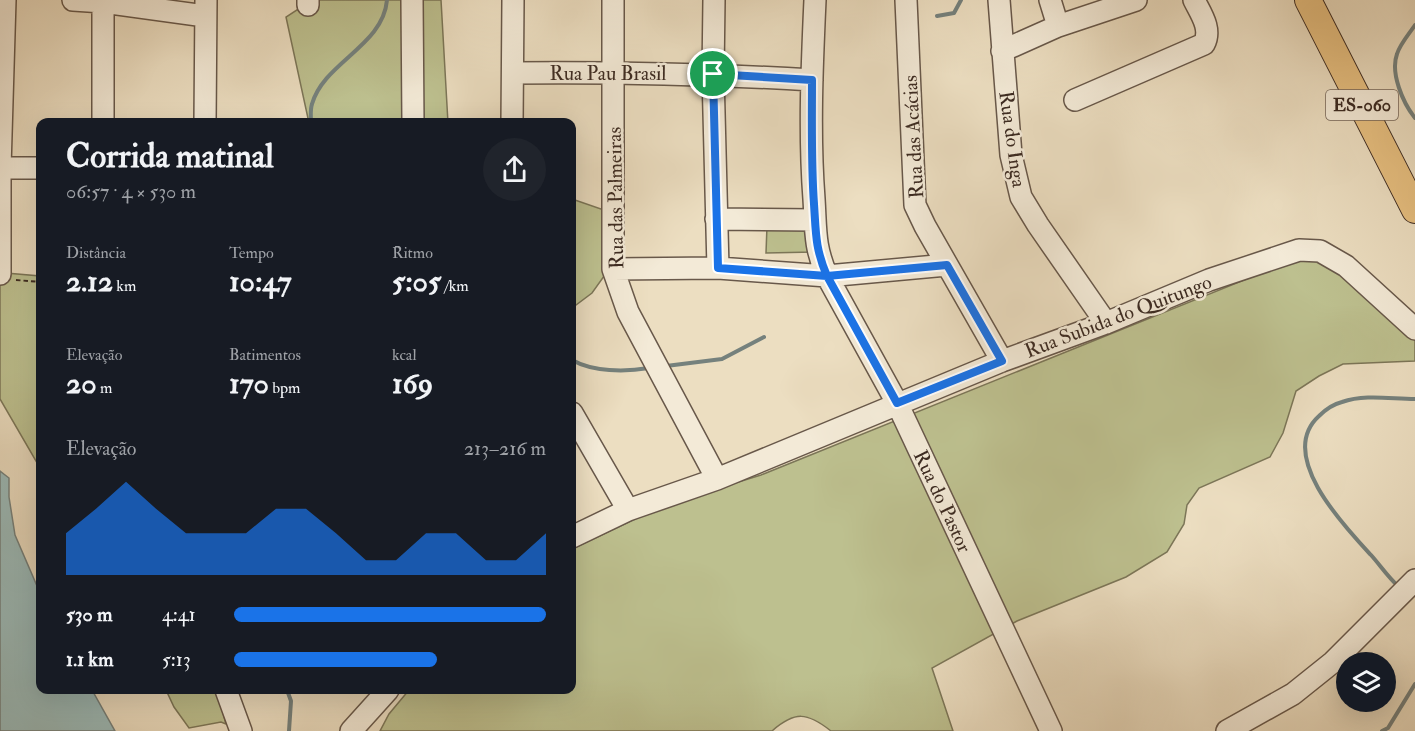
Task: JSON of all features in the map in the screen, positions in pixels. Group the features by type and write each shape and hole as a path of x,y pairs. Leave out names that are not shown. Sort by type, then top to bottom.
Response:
{"main road":[{"name":"ES-060","path":"1308,0 1415,210"}],"street":[{"path":"5,0 0,168 5,277"},
{"path":"73,0 205,8 205,118"},
{"path":"412,0 413,118"},
{"path":"512,118 513,0"},
{"name":"Rua das Palmeiras","path":"613,0 613,269 628,312 717,479"},
{"path":"714,0 713,74 718,268"},
{"name":"Rua do Pastor","path":"815,0 811,167 815,241 818,256 897,403 1051,731"},
{"name":"Rua das Acácias","path":"906,0 915,205 1002,361"},
{"name":"Rua do Inga","path":"999,0 1011,155 1021,197 1106,323"},
{"path":"1050,0 1058,27"},
{"path":"1002,51 1058,27 1136,0"},
{"path":"1075,100 1204,44 1207,35 1205,24 1194,0"},
{"path":"103,1 103,118"},
{"name":"Rua Pau Brasil","path":"513,73 713,74 812,80"},
{"path":"0,168 36,168"},
{"path":"716,219 815,220"},
{"name":"Rua Subida do Quitungo","path":"576,535 628,510 717,479 1002,361 1106,323 1209,280 1299,250 1320,251 1346,266 1415,329"},
{"path":"613,269 718,268 827,276 947,265"},
{"path":"576,419 628,510"},
{"path":"1227,731 1293,694 1333,662 1415,580"},
{"path":"227,694 241,731"},
{"path":"351,731 384,694"}],"path":[{"path":"5,277 36,281"}],"green space":[{"path":"312,0 441,0 448,118 308,118 286,17"},
{"path":"576,200 604,210 607,272 592,293 576,305"},
{"path":"0,214 6,273 36,276 36,461 0,399"},
{"path":"814,225 814,252 766,253 767,226"},
{"path":"1321,249 1415,336 1415,361 1343,364 1296,391 1283,433 1270,457 1199,488 1187,505 1184,524 1167,552 1126,577 1017,621 932,668 953,731 831,731 815,720 801,716 780,724 772,731 380,731 389,714 406,694 576,694 576,547 667,504 761,475"},
{"path":"168,694 218,694 226,724 221,722 189,728"}],"water":[{"path":"0,471 9,478 9,497 15,535 36,584 36,694 94,694 115,731 0,731"}],"waterway":[{"path":"311,118 311,106 319,89 328,76 375,30 383,16 387,0"},
{"path":"937,16 954,13 961,0"},
{"path":"1415,25 1398,50 1395,62 1399,88 1415,118"},
{"path":"666,366 722,359 764,337"},
{"path":"576,362 609,370 649,368"},
{"path":"1398,586 1331,509 1309,469 1305,450 1308,432 1319,416 1336,404 1369,398 1415,399"},
{"path":"1382,731 1388,728 1415,684"},
{"path":"288,694 291,701 289,731"}],"route":[{"path":"713,74 718,268 827,276 897,403 1002,361 947,265 827,276 818,256 815,241 811,167 812,80 713,74"}]}
